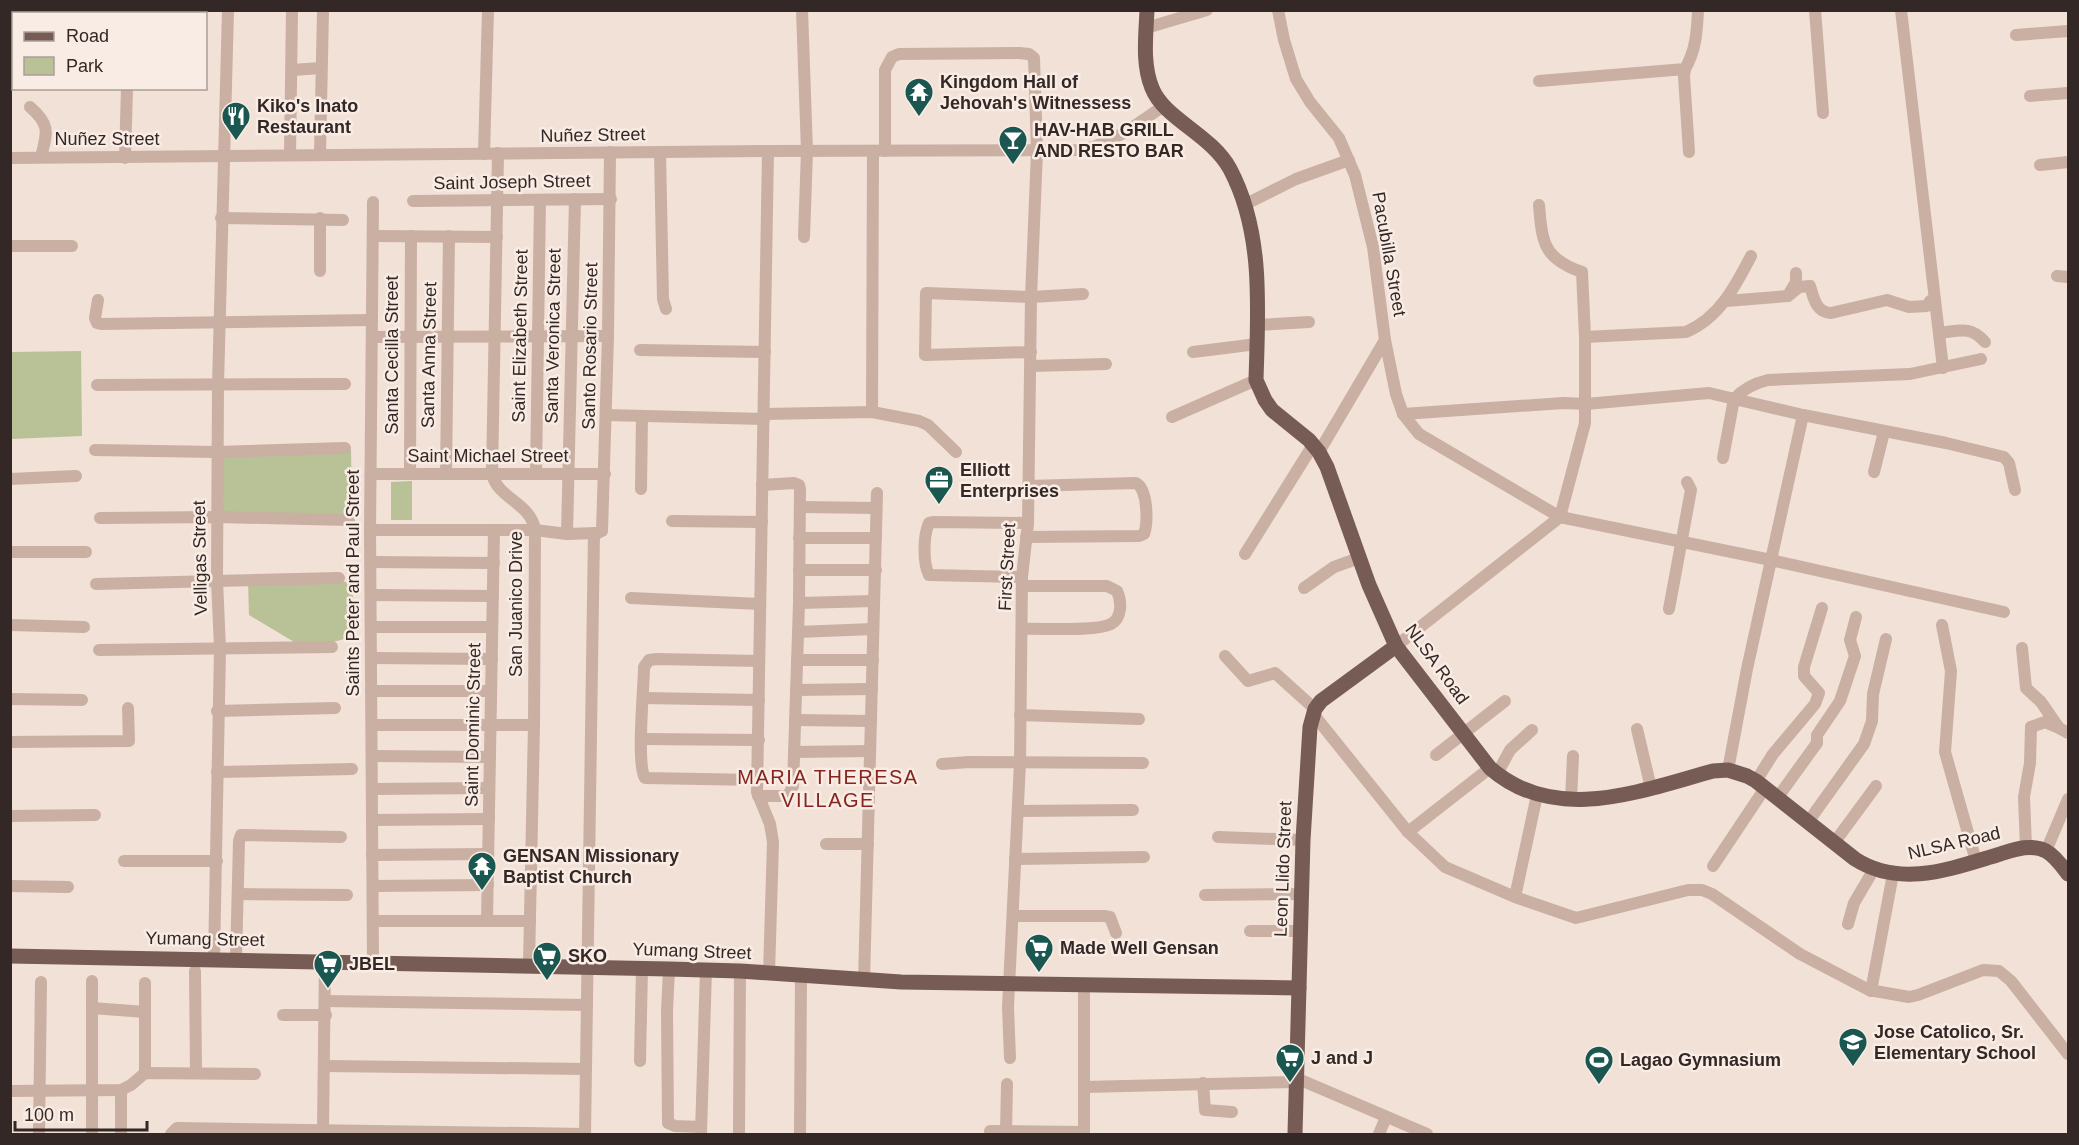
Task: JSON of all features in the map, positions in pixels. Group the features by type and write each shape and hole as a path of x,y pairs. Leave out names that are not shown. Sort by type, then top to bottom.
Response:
{"main road":[{"name":"NLSA Road","path":"1147,10 1146,56 1151,86 1164,106 1198,133 1221,156 1236,181 1244,205 1257,272 1256,380 1265,400 1272,410 1316,448 1333,481 1359,558 1396,646 1493,771 1508,783 1537,795 1571,800 1596,799 1651,788 1713,771 1728,770 1747,776 1767,789 1855,859 1874,869 1893,874 1924,873 2026,847 2046,851"},
{"path":"1314,712 1321,701 1396,646"},
{"name":"Leon Llido Street","path":"1294,1134 1303,840 1308,740 1314,712"},
{"path":"2046,851 2068,874"},
{"name":"Yumang Street","path":"10,956 529,965 740,971 864,981 1299,988"}],"street":[{"name":"Velligas Street","path":"214,959 220,649 217,580 218,324 228,10"},
{"path":"290,156 292,10"},
{"path":"320,155 323,10"},
{"path":"484,154 488,10"},
{"path":"802,10 807,151 804,237"},
{"path":"1146,28 1207,10"},
{"name":"Pacubilla Street","path":"1278,10 1296,79 1310,102 1339,138 1360,191 1373,247 1385,340 1403,414"},
{"path":"1689,152 1684,76 1695,46 1698,10"},
{"path":"1815,10 1824,113"},
{"path":"1901,10 1943,368"},
{"path":"2016,35 2068,31"},
{"name":"First Street","path":"879,151 885,70 892,57 899,54 1019,53 1032,55 1036,62 1037,151 1031,297 1028,523 1022,581 1020,763 1008,1007 1010,1058"},
{"path":"292,70 321,68"},
{"path":"1539,81 1685,69"},
{"path":"125,158 127,90"},
{"path":"2030,96 2068,93"},
{"name":"Nuñez Street","path":"10,158 1077,150 1098,147 1164,106"},
{"path":"30,107 41,117 46,126 41,157"},
{"path":"768,151 757,780 758,796 770,824 773,842 770,973"},
{"path":"872,412 879,151"},
{"name":"Santo Rosario Street","path":"594,534 601,533 603,530 611,199 610,152"},
{"path":"660,152 663,299 666,309"},
{"path":"492,474 498,153"},
{"path":"1244,205 1296,179 1349,160"},
{"path":"2040,165 2068,162"},
{"name":"Santa Veronica Street","path":"567,534 575,199"},
{"name":"Saint Joseph Street","path":"413,201 611,199"},
{"name":"Saint Elizabeth Street","path":"536,474 540,200"},
{"name":"Saints Peter and Paul Street","path":"373,202 370,530 373,963"},
{"path":"1396,646 1560,517 1582,439 1586,405 1582,272 1553,258 1540,225 1539,205"},
{"path":"221,218 343,220"},
{"path":"320,218 320,270"},
{"path":"373,236 497,237"},
{"name":"Santa Cecilla Street","path":"410,474 411,236"},
{"name":"Santa Anna Street","path":"446,474 448,236"},
{"path":"10,246 72,246"},
{"path":"1585,337 1686,332 1697,327 1726,301 1751,255"},
{"path":"1788,296 1796,282 1796,273"},
{"path":"1726,301 1788,296 1799,286 1810,286 1818,308 1823,312 1831,313 1887,300 1909,307 1927,306 1930,301 1935,300"},
{"path":"1031,352 925,355 926,292 1031,297 1083,294"},
{"path":"98,300 94,318 97,323 218,324 372,320"},
{"path":"1258,325 1309,322"},
{"path":"1939,333 1972,330 1985,342"},
{"path":"372,337 608,336"},
{"path":"1245,554 1385,340"},
{"path":"1193,352 1257,344"},
{"path":"640,350 765,352"},
{"path":"1724,458 1734,399 1740,392 1755,383 1768,380 1910,374 1981,360"},
{"path":"1031,366 1106,364"},
{"path":"1172,417 1256,380"},
{"path":"97,385 345,384"},
{"path":"1403,414 1564,403 1586,405 1697,392 1709,393 2004,457 2009,463 2015,489"},
{"path":"606,415 764,417 872,412 919,421 928,425 956,452"},
{"path":"1403,414 1419,434 1560,517 1771,560 2004,612"},
{"path":"1728,770 1803,415"},
{"path":"641,489 642,416"},
{"path":"1875,472 1884,432"},
{"path":"95,450 217,452 345,448"},
{"name":"Saint Michael Street","path":"371,474 605,474"},
{"name":"San Juanico Drive","path":"492,474 494,483 499,489 528,512 534,521 535,530 529,965"},
{"path":"10,479 76,476"},
{"path":"1669,609 1691,490 1687,482"},
{"path":"758,796 780,797 789,794 793,786 799,603 799,485 762,485"},
{"path":"1026,537 1139,536 1144,534 1146,527 1144,490 1140,485 1028,486"},
{"path":"864,981 877,493"},
{"path":"800,507 876,508"},
{"path":"100,518 217,517 350,520"},
{"path":"672,521 762,522"},
{"path":"1022,629 1108,626 1120,613 1119,596 1117,591 1107,586 929,575 926,567 926,533 929,523 934,522 1028,523"},
{"path":"171,1134 177,1128 585,1134 594,534 567,534 535,530 370,530"},
{"name":"Saint Dominic Street","path":"487,921 494,530"},
{"path":"799,538 876,538"},
{"path":"10,552 86,552"},
{"path":"1304,588 1334,567 1359,558"},
{"path":"370,562 494,563"},
{"path":"799,570 876,570"},
{"path":"96,584 339,578"},
{"path":"371,595 493,596"},
{"path":"631,598 760,604"},
{"path":"799,603 874,601"},
{"path":"1767,789 1773,754 1811,709 1819,693 1804,676 1804,668 1822,608"},
{"path":"1713,866 1767,789 1817,743 1817,735 1840,701 1855,656 1850,640 1856,617"},
{"path":"10,625 84,627"},
{"path":"1942,625 1951,671 1945,752 1976,861"},
{"path":"371,627 492,627"},
{"path":"798,632 873,629"},
{"path":"1808,822 1864,744 1872,721 1873,694 1886,639"},
{"path":"99,650 332,647"},
{"path":"2022,648 2026,688 2064,730"},
{"path":"1226,656 1248,681 1275,674 1314,712 1408,832 1444,867 1515,897 1576,918 1688,890 1702,890 1712,894 1800,954 1871,991 1909,997 1983,970 1999,971 2011,981 2068,1054"},
{"path":"371,658 492,658"},
{"path":"757,780 645,778 642,771 642,739 644,667 649,660 759,661"},
{"path":"797,660 873,660"},
{"path":"796,690 872,689"},
{"path":"371,691 491,691"},
{"path":"643,698 759,700"},
{"path":"10,699 82,700"},
{"path":"1436,755 1505,701"},
{"path":"10,742 129,741 129,708"},
{"path":"217,711 335,708"},
{"path":"1020,715 1139,719"},
{"path":"795,720 871,721"},
{"path":"2026,847 2024,797 2030,763 2031,727 2045,722 2064,730"},
{"path":"372,725 534,725"},
{"path":"1637,729 1651,788"},
{"path":"1408,832 1493,771 1510,750 1532,730"},
{"path":"642,739 759,740"},
{"path":"794,752 870,751"},
{"path":"372,756 490,757"},
{"path":"1571,800 1573,756"},
{"path":"942,764 969,762 1143,763"},
{"path":"217,772 352,769"},
{"path":"1834,843 1876,786"},
{"path":"372,789 489,788"},
{"path":"1515,897 1537,795"},
{"path":"2046,851 2068,799"},
{"path":"1018,812 1133,810"},
{"path":"10,816 95,815"},
{"path":"372,820 489,819"},
{"path":"236,959 241,836 341,837"},
{"path":"1218,837 1303,840"},
{"path":"826,844 868,844"},
{"path":"372,855 488,854"},
{"path":"1015,859 1144,857"},
{"path":"124,861 217,861"},
{"path":"1848,924 1854,903 1874,869"},
{"path":"1871,991 1893,874"},
{"path":"373,886 488,885"},
{"path":"10,886 68,887"},
{"path":"238,894 347,896"},
{"path":"1205,895 1301,894"},
{"path":"1014,916 1104,916 1110,917 1113,921 1116,933"},
{"path":"373,921 530,921"},
{"path":"1250,931 1300,931"},
{"path":"324,1130 325,961"},
{"path":"640,1062 642,968"},
{"path":"669,969 668,1123 701,1131 706,970"},
{"path":"739,1134 740,971"},
{"path":"195,972 196,1073"},
{"path":"800,1134 801,975"},
{"path":"92,981 92,1134"},
{"path":"39,1134 41,982"},
{"path":"145,983 145,1072"},
{"path":"990,1131 1084,1133 1084,985"},
{"path":"326,1002 587,1005"},
{"path":"92,1008 144,1012"},
{"path":"283,1015 326,1015"},
{"path":"325,1066 586,1069"},
{"path":"10,1091 121,1090 131,1085 145,1072 255,1074"},
{"path":"1084,1087 1296,1080 1427,1134"},
{"path":"1203,1083 1204,1110 1232,1112"},
{"path":"1006,1131 1007,1084"},
{"path":"121,1090 121,1134"},
{"path":"1379,1134 1386,1117"}],"green space":[{"path":"81,351 82,436 11,439 11,352"},
{"path":"351,450 352,519 219,515 219,451"},
{"path":"412,481 412,520 391,520 391,482"},
{"path":"248,581 353,582 352,637 306,649 249,615"}],"place":[{"name":"Kingdom Hall of Jehovah's Witnessess","path":"919,118"},
{"name":"Kiko's Inato Restaurant","path":"236,142"},
{"name":"HAV-HAB GRILL AND RESTO BAR","path":"1013,166"},
{"name":"Elliott Enterprises","path":"939,506"},
{"name":"GENSAN Missionary Baptist Church","path":"482,892"},
{"name":"Made Well Gensan","path":"1039,974"},
{"name":"SKO","path":"547,982"},
{"name":"JBEL","path":"328,990"},
{"name":"Jose Catolico, Sr. Elementary School","path":"1853,1068"},
{"name":"J and J","path":"1290,1084"},
{"name":"Lagao Gymnasium","path":"1599,1086"}],"district":[{"name":"MARIA THERESA VILLAGE","path":"828,788"}]}
